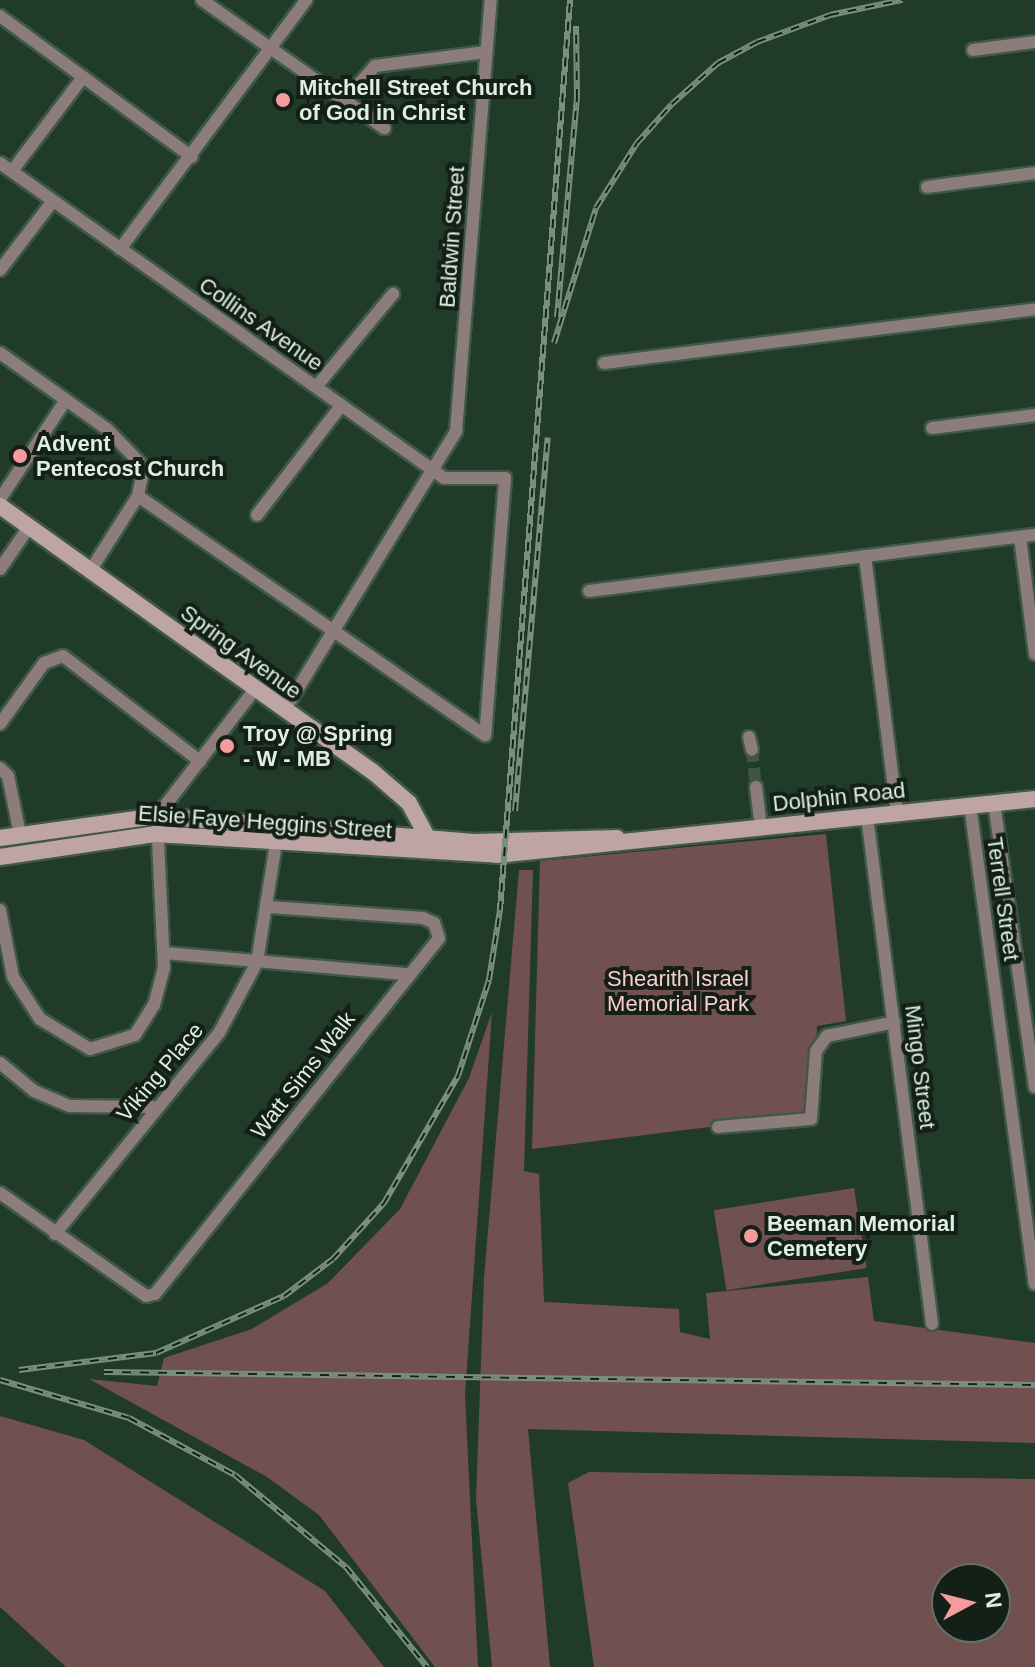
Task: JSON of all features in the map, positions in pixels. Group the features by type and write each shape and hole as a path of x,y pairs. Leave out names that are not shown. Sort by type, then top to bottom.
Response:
{"main road":[{"name":"Spring Avenue","path":"0,506 409,803 432,846"},
{"name":"Dolphin Road","path":"432,846 647,840 1035,799"},
{"name":"Elsie Faye Heggins Street","path":"0,838 157,816 278,825 432,846"},
{"name":"Elsie Faye Heggins Street","path":"0,857 156,834 276,844 432,846"}],"street":[{"path":"202,0 384,128"},
{"path":"120,249 192,157 306,0"},
{"name":"Baldwin Street","path":"284,711 338,632 437,473 456,431 491,0"},
{"path":"0,16 192,157"},
{"path":"973,50 1035,42"},
{"path":"345,100 375,66 486,52"},
{"path":"12,171 83,77"},
{"name":"Collins Avenue","path":"0,163 437,473"},
{"path":"927,187 1035,173"},
{"path":"0,270 53,201"},
{"path":"316,387 393,294"},
{"path":"604,363 1035,309"},
{"path":"0,353 65,401 144,467 138,496 90,571"},
{"path":"0,499 65,401"},
{"path":"257,515 341,406"},
{"path":"932,428 1035,415"},
{"path":"138,496 485,735 505,482 496,473 448,479 437,473"},
{"path":"0,569 29,527"},
{"path":"589,591 1035,535"},
{"path":"1020,537 1035,654"},
{"path":"865,556 897,813"},
{"path":"0,724 44,663 63,656 200,761"},
{"path":"0,910 7,979 55,1030 83,1047 109,1048 148,1017 165,953 157,816 255,689"},
{"path":"0,768 8,776 20,834"},
{"path":"756,787 761,828"},
{"name":"Terrell Street","path":"994,803 1035,1089"},
{"name":"Terrell Street","path":"970,805 1035,1284"},
{"name":"Mingo Street","path":"867,816 932,1324"},
{"name":"Viking Place","path":"58,1236 154,1107 219,1033 257,962 269,907 278,825"},
{"name":"Watt Sims Walk","path":"0,1193 146,1296 155,1294 407,974 439,938 430,919 269,907"},
{"path":"165,953 407,974"},
{"path":"718,1127 811,1119 816,1051 827,1036 895,1022"},
{"path":"0,1063 34,1091 70,1106 154,1107"},
{"path":"1010,1092 1035,1089"}],"green space":[{"name":"Shearith Israel Memorial Park","path":"826,834 846,1021 817,1026 814,1114 532,1149 540,861"},
{"path":"519,870 533,870 524,1171 539,1174 544,1302 679,1309 680,1332 710,1339 706,1293 868,1277 874,1321 1035,1343 1035,1443 528,1429 550,1667 492,1667 476,1499 484,1278"},
{"path":"492,1012 465,1395 478,1667 435,1667 319,1515 267,1477 89,1379 157,1386 164,1358 252,1329 328,1283 400,1209 469,1078"},
{"path":"854,1188 867,1268 726,1290 714,1210"},
{"path":"0,1416 84,1440 325,1591 384,1667 66,1667 0,1607"},
{"path":"589,1472 1035,1479 1035,1667 594,1667 568,1483"}],"tunnel":[{"path":"752,750 756,787"}],"railway":[{"path":"19,1370 156,1353 284,1296 333,1259 384,1203 458,1076 489,980 500,910 570,0"},
{"path":"554,343 596,208 637,143 672,104 718,63 757,42 830,15 902,0"},
{"path":"557,317 577,98 576,26"},
{"path":"515,811 548,437"},
{"path":"104,1372 1035,1385"},
{"path":"0,1380 129,1418 235,1475 346,1567 427,1667"}],"place":[{"name":"Mitchell Street Church of God in Christ","path":"283,100"},
{"name":"Advent Pentecost Church","path":"20,456"},
{"name":"Troy @ Spring - W - MB","path":"227,746"},
{"name":"Beeman Memorial Cemetery","path":"751,1236"}]}
